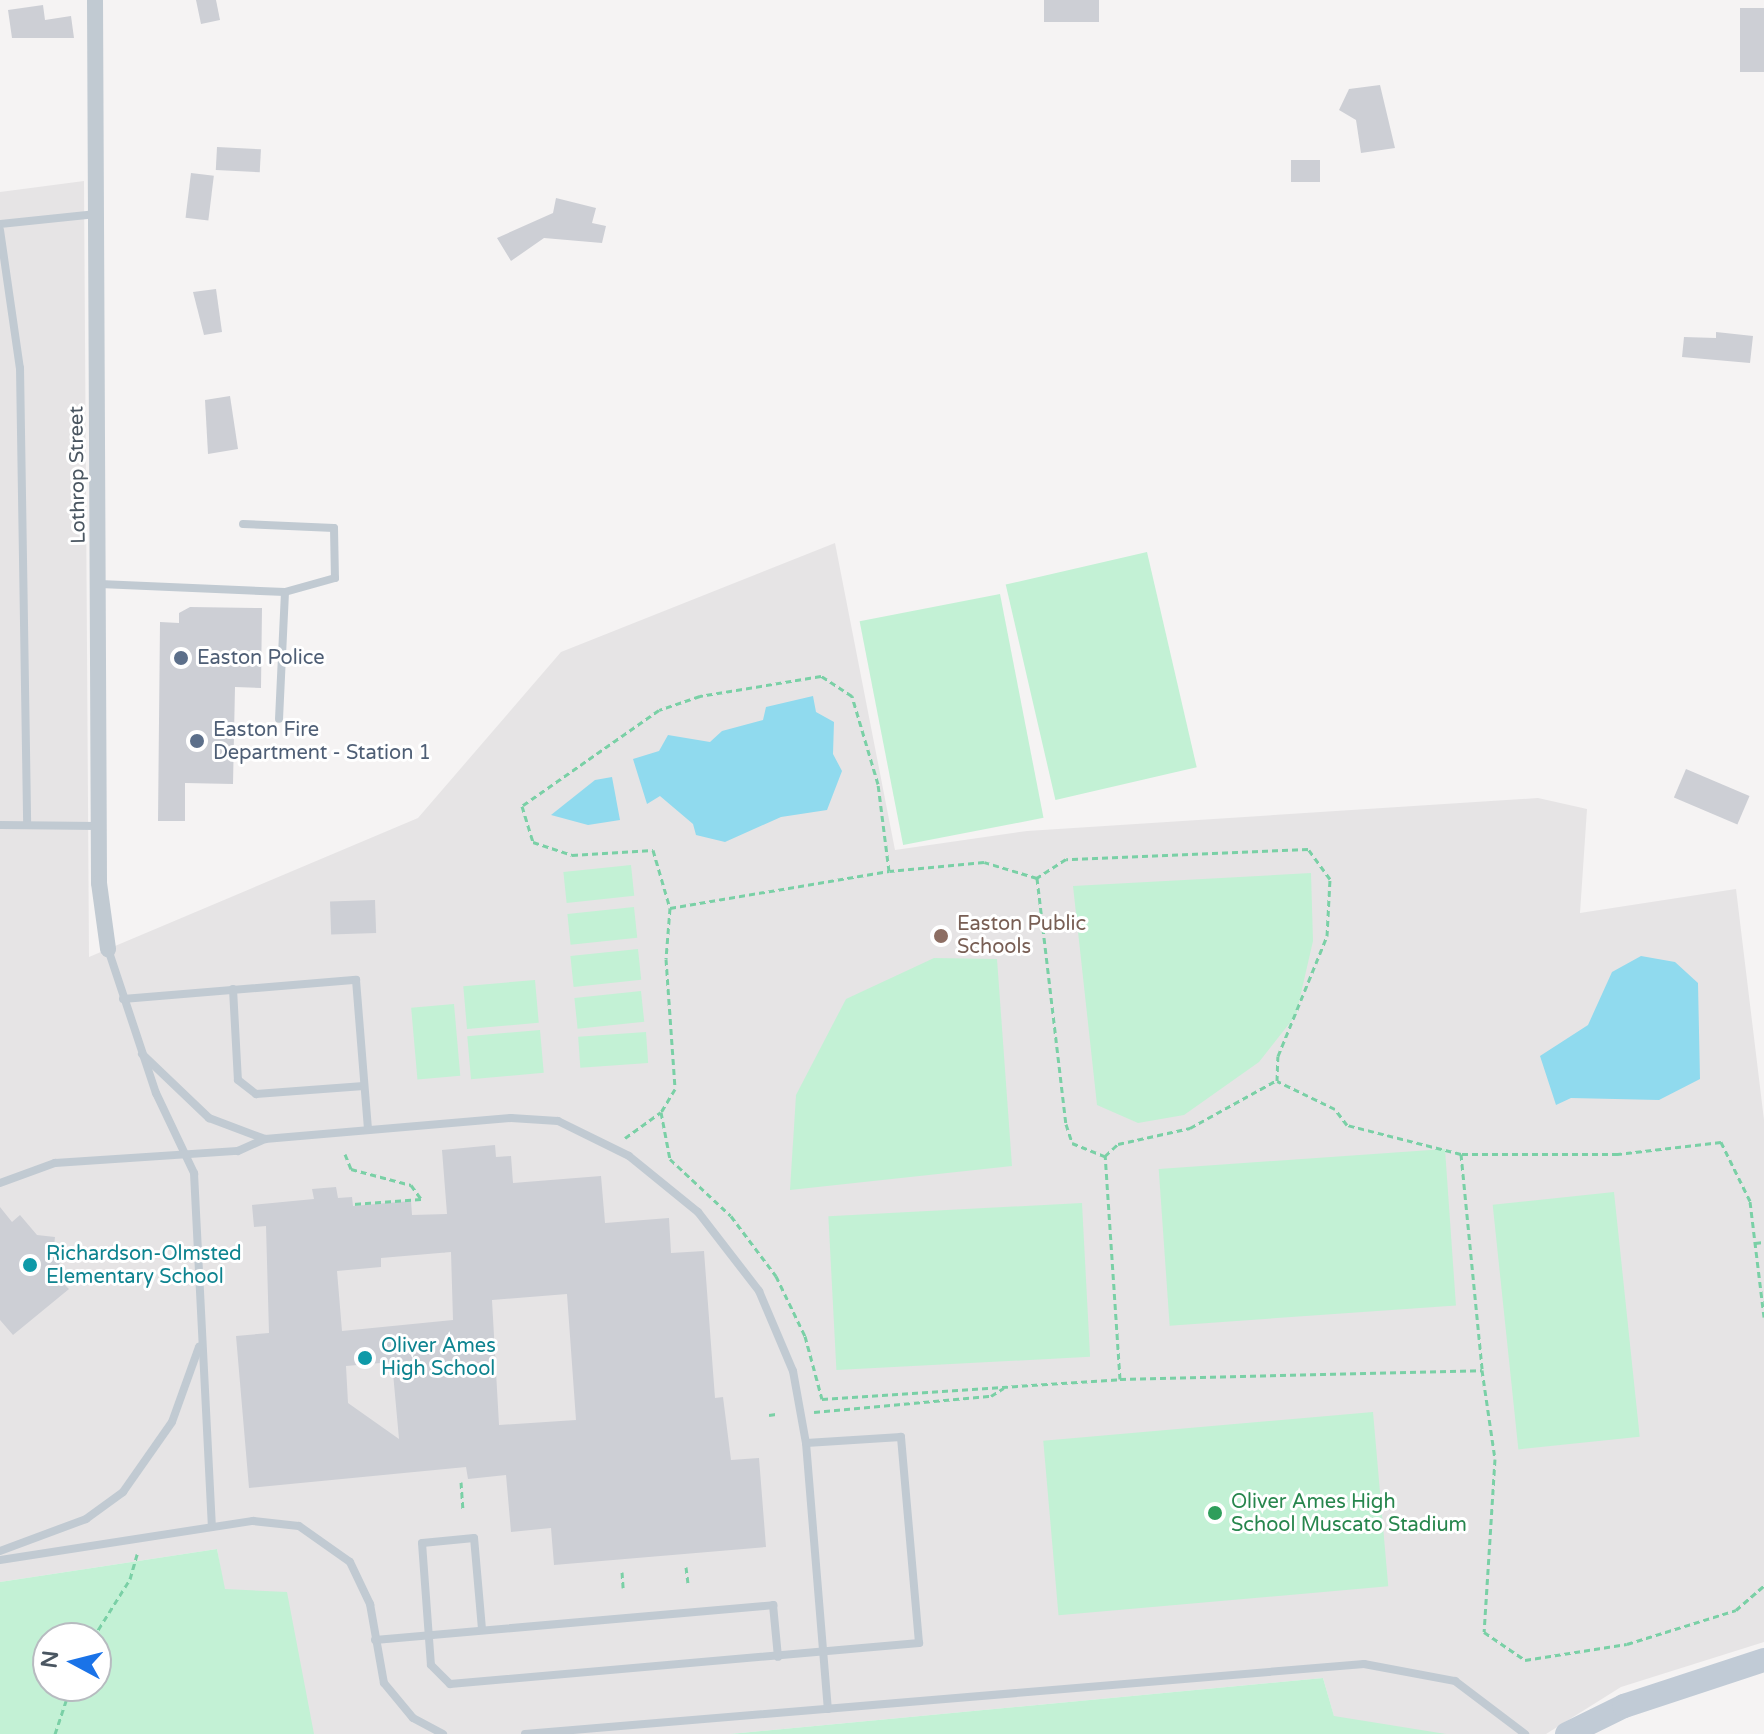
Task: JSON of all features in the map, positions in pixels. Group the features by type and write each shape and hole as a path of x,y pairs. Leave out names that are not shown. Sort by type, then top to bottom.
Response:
{"street":[{"name":"Lothrop Street","path":"95,0 99,826 108,949"},
{"path":"1567,1734 1624,1706 1764,1660"}],"lane":[{"path":"0,224 96,214"},
{"path":"0,230 20,368 27,825"},
{"path":"100,584 285,592 335,578 334,528 243,524"},
{"path":"279,719 285,592"},
{"path":"0,825 99,826"},
{"path":"108,949 142,1054 196,1185 212,1526"},
{"path":"123,999 356,980 368,1130"},
{"path":"233,989 238,1080 256,1094 364,1086"},
{"path":"142,1054 209,1118 265,1139"},
{"path":"0,1183 63,1162 238,1151 265,1139 535,1118 614,1147 698,1212 747,1271 786,1350 806,1443 828,1709"},
{"path":"0,1551 86,1519 133,1481 172,1422 202,1339"},
{"path":"482,1629 474,1538 422,1543 432,1669 450,1684 919,1643 901,1437 806,1443"},
{"path":"0,1560 268,1520 327,1540 359,1575 393,1698 443,1734"},
{"path":"375,1640 773,1605 778,1657"},
{"path":"525,1734 1375,1664 1466,1686 1525,1734"}],"path":[{"path":"614,1147 661,1112 675,1089 670,908 653,850 572,855 533,842 522,806 659,710 805,676 821,676 852,696 878,784 889,871"},
{"path":"1037,878 1066,859 1308,849 1322,860 1330,879 1327,936 1278,1056 1277,1081"},
{"path":"670,908 889,871 984,862 1037,878"},
{"path":"1037,878 1066,1124 1072,1143 1105,1156"},
{"path":"1277,1081 1335,1109 1347,1125 1461,1154 1618,1154 1721,1142 1750,1201 1764,1317"},
{"path":"1105,1156 1118,1144 1190,1128 1277,1081"},
{"path":"661,1112 670,1159 731,1216 776,1276 805,1336 822,1399 1120,1379 1482,1370"},
{"path":"345,1154 351,1169 411,1185 421,1199 353,1204"},
{"path":"1461,1154 1482,1370 1495,1459 1484,1632 1525,1660 1627,1644 1736,1610 1764,1586"},
{"path":"1105,1156 1120,1379"},
{"path":"1755,1243 1764,1242"},
{"path":"818,1411 991,1396 1007,1386"},
{"path":"769,1415 776,1414"},
{"path":"461,1482 463,1510"},
{"path":"103,1622 135,1569 136,1540"},
{"path":"686,1567 688,1583"},
{"path":"622,1572 623,1588"},
{"path":"55,1734 66,1702"}],"shaded area":[{"name":"Easton Public Schools","path":"84,181 89,957 418,818 561,652 835,543 895,850 1027,831 1538,798 1587,809 1580,913 1736,889 1764,1120 1764,1642 1621,1687 1546,1734 1339,1734 1323,1678 730,1734 249,1734 217,1549 0,1582 0,192"}],"green space":[{"path":"1147,552 1197,767 1055,800 1006,585"},
{"path":"1000,594 1044,818 903,845 860,621"},
{"path":"631,865 634,896 567,903 563,872"},
{"path":"1311,873 1313,941 1296,1015 1259,1062 1184,1115 1138,1123 1097,1105 1073,886"},
{"path":"634,907 637,938 571,945 567,914"},
{"path":"638,949 641,980 574,987 570,956"},
{"path":"934,958 997,959 1012,1166 790,1190 796,1095 846,999"},
{"path":"535,980 539,1023 467,1029 463,986"},
{"path":"641,991 644,1022 578,1029 574,998"},
{"path":"454,1004 460,1076 417,1079 411,1008"},
{"path":"540,1030 544,1073 471,1079 467,1036"},
{"path":"646,1032 648,1063 580,1068 578,1037"},
{"path":"1445,1149 1456,1306 1170,1326 1159,1169"},
{"path":"1614,1192 1640,1437 1518,1449 1493,1205"},
{"path":"1082,1203 1090,1357 836,1370 828,1216"},
{"name":"Oliver Ames High School Muscato Stadium","path":"1373,1412 1388,1586 1059,1615 1043,1441"},
{"path":"217,1549 225,1589 287,1592 314,1734 0,1734 0,1582"},
{"path":"1323,1678 1334,1716 1446,1734 730,1734"}],"water":[{"path":"813,696 816,712 834,722 833,754 842,771 827,810 781,817 725,842 696,835 693,824 660,796 647,804 633,759 659,751 668,735 710,742 722,731 763,720 766,707"},
{"path":"612,777 620,820 588,825 551,815 595,780"},
{"path":"1641,956 1675,962 1698,983 1700,1079 1659,1100 1571,1098 1556,1105 1540,1056 1588,1025 1612,972"}],"building":[{"path":"196,0 216,0 220,20 201,24"},
{"path":"1044,0 1099,0 1099,22 1044,22"},
{"path":"43,5 45,20 71,16 74,38 12,38 8,10"},
{"path":"1740,8 1764,8 1764,72 1740,72"},
{"path":"1380,85 1395,148 1361,153 1356,120 1339,110 1349,89"},
{"path":"217,147 261,149 260,172 216,170"},
{"path":"1291,160 1320,160 1320,182 1291,182"},
{"path":"191,173 214,176 208,220 186,218"},
{"path":"556,198 596,208 592,223 606,226 602,243 544,238 511,261 497,238 553,213"},
{"path":"216,289 222,332 204,335 193,292"},
{"path":"1716,332 1753,336 1750,363 1682,357 1684,337 1716,338"},
{"path":"230,396 238,449 208,454 205,400"},
{"path":"190,607 262,608 261,688 235,687 233,784 185,783 185,821 158,821 160,622 179,623 179,613"},
{"path":"1686,769 1750,796 1737,824 1674,798"},
{"path":"375,900 376,933 331,935 330,902"},
{"name":"Oliver Ames High School","path":"495,1145 496,1157 511,1156 513,1183 601,1176 605,1223 669,1218 671,1253 704,1251 715,1398 723,1397 731,1460 759,1458 766,1547 554,1565 551,1528 511,1532 506,1475 468,1479 466,1467 249,1488 236,1336 269,1333 266,1226 254,1227 252,1205 314,1199 312,1189 336,1187 338,1198 352,1197 353,1206 411,1201 412,1215 447,1214 442,1150","holes":["451,1252 453,1320 342,1331 337,1271 381,1267 381,1258","567,1294 576,1420 499,1425 492,1300","392,1362 399,1439 348,1403 346,1366"]},
{"name":"Richardson-Olmsted Elementary School","path":"0,1207 12,1222 20,1215 37,1235 55,1237 53,1255 69,1275 62,1282 69,1289 13,1335 0,1320"}],"place":[{"name":"Easton Police","path":"181,658"},
{"name":"Easton Fire Department - Station 1","path":"197,741"},
{"name":"Easton Public Schools","path":"941,936"},
{"name":"Richardson-Olmsted Elementary School","path":"30,1265"},
{"name":"Oliver Ames High School","path":"365,1358"},
{"name":"Oliver Ames High School Muscato Stadium","path":"1215,1513"}]}
